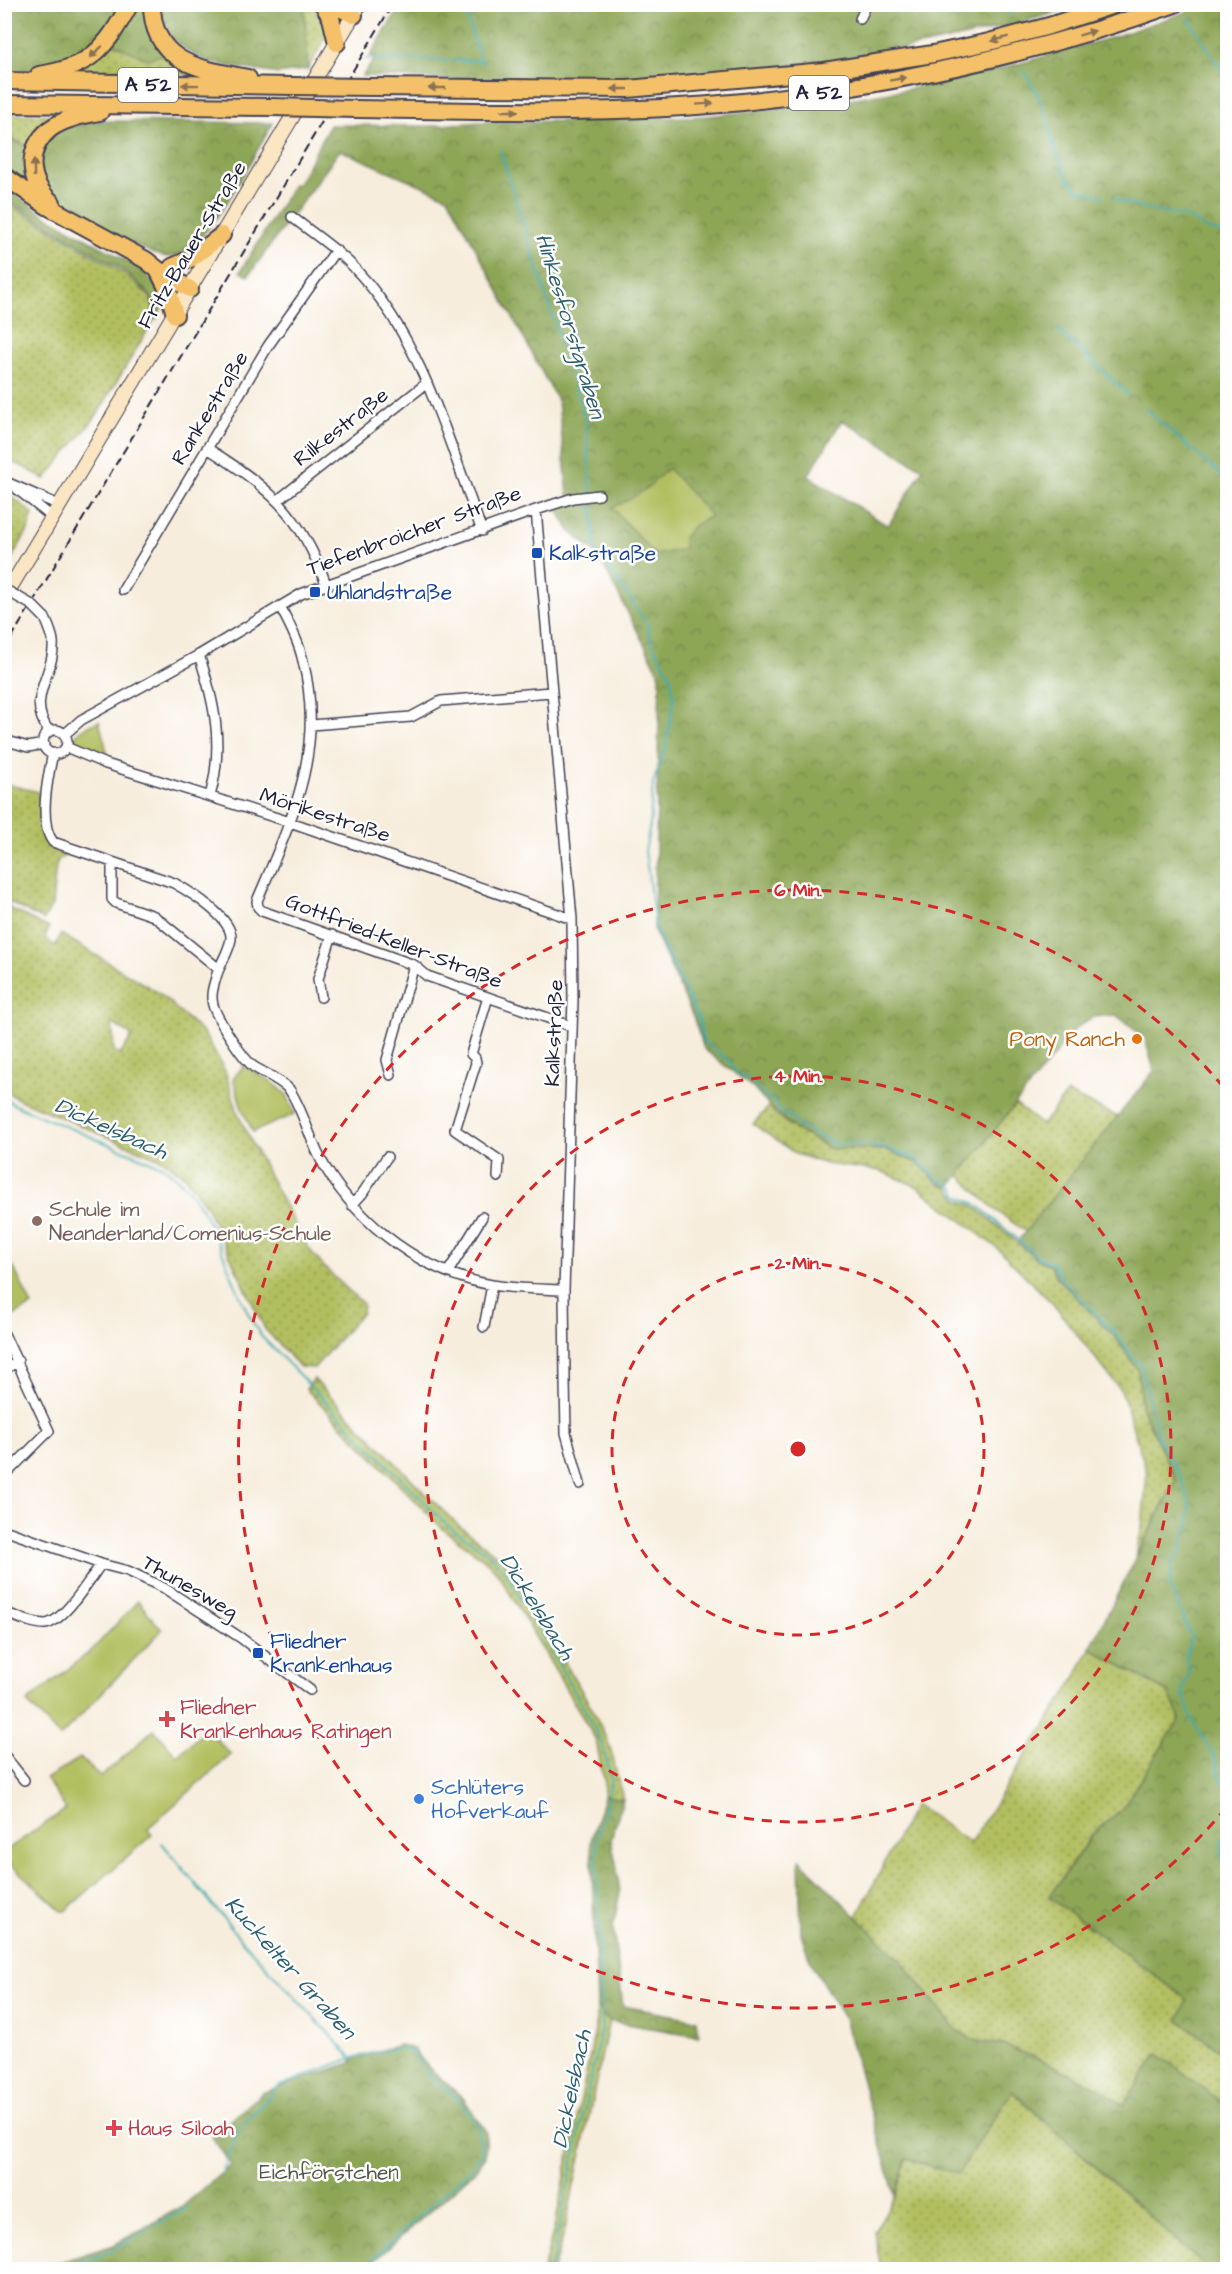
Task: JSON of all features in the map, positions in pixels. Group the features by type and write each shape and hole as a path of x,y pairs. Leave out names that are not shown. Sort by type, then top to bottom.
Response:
{"highway":[{"path":"4,81 55,72 76,66 91,57 105,44 130,4"},
{"path":"152,4 153,24 159,39 178,59 196,67 291,86"},
{"path":"323,4 331,18 337,44"},
{"path":"332,4 356,8"},
{"name":"A 52","path":"4,81 628,89 814,72 933,54 1049,26 1117,4"},
{"name":"A 52","path":"4,104 452,111 628,109 740,102 818,93 930,74 988,61 1053,44 1175,4"},
{"path":"64,214 45,197 33,178 34,157 41,139 52,128 81,115 126,106"},
{"path":"4,176 33,197 193,284"},
{"path":"159,265 192,258 222,236"},
{"path":"159,265 175,315"}],"main road":[{"name":"Fritz-Bauer-Straße","path":"56,511 337,44 356,8"},
{"path":"4,598 56,511"}],"street":[{"path":"860,19 867,4"},
{"path":"292,218 336,250 359,272 389,310 410,345 427,383 482,531"},
{"name":"Rankestraße","path":"123,590 268,346 336,250"},
{"name":"Rilkestraße","path":"278,500 427,383"},
{"path":"207,448 244,472 278,500 309,544 326,584"},
{"path":"7,482 56,511"},
{"path":"7,482 56,511"},
{"name":"Tiefenbroicher Straße","path":"65,734 81,720 199,655 280,606 326,584 482,531 536,510 573,498 599,495"},
{"name":"Kalkstraße","path":"536,510 550,692 572,919 574,971 564,1290 566,1433 580,1484"},
{"path":"4,589 32,605 45,618 53,643 39,696 43,723 50,731 60,731 67,738 66,747 62,751 52,753"},
{"path":"280,606 297,641 303,661 308,681 311,725 310,750 305,775 290,822"},
{"path":"199,655 213,699 217,730 216,774 210,796"},
{"path":"311,725 411,717 441,701 550,692"},
{"path":"50,731 44,739 44,744 52,753"},
{"path":"4,740 28,747 44,744"},
{"name":"Mörikestraße","path":"66,747 106,764 290,822 572,919"},
{"path":"52,753 46,789 47,832 58,846 174,883 222,918 228,926 231,940 213,988 214,1009 244,1059 252,1066 281,1081 294,1096 325,1166 352,1204 387,1238 448,1272 492,1285 564,1290"},
{"name":"Gottfried-Keller-Straße","path":"290,822 257,901 262,911 414,965 427,976 572,1026"},
{"path":"112,862 112,899 116,903 154,916 219,969"},
{"path":"321,997 318,979 332,935"},
{"path":"391,1075 387,1060 414,965"},
{"path":"488,997 471,1053 476,1063 455,1130 499,1160 498,1177"},
{"path":"352,1204 362,1194 387,1157"},
{"path":"448,1272 482,1217"},
{"path":"484,1327 492,1285"},
{"path":"4,1334 49,1431 4,1476"},
{"path":"4,1370 18,1361"},
{"name":"Thunesweg","path":"4,1530 101,1564 128,1571 164,1588 241,1638 310,1690"},
{"path":"4,1612 32,1623 46,1624 55,1621 101,1564"},
{"path":"4,1755 24,1780"}],"green space":[{"path":"5,5 123,5 90,50 44,70 5,71"},
{"path":"135,5 148,5 165,54 147,59 112,43"},
{"path":"163,5 304,5 308,69 278,74 212,63 189,52 172,37 162,15"},
{"path":"304,5 318,11 326,26 324,42 308,69"},
{"path":"401,5 1081,5 993,30 904,49 815,63 725,72 635,78 544,80 362,76 376,58 370,56"},
{"path":"1206,5 1227,5 1227,2056 1178,2019 1188,2000 1049,1897 1093,1834 1121,1810 1180,1719 1169,1693 1090,1648 1176,1480 1141,1406 1138,1370 1116,1338 1058,1279 1051,1266 1037,1259 1018,1241 1154,1071 1145,1038 1116,1015 1093,1017 1075,1029 949,1188 939,1183 918,1163 887,1150 831,1149 796,1130 752,1087 704,1049 694,1019 654,930 660,675 598,555 570,531 557,508 574,504 568,495 558,402 448,197 340,150 248,276 240,272 293,185 298,184 330,125 429,126 480,122 586,121 707,116 805,106 904,90 989,72 1117,36","holes":["842,420 923,469 888,526 808,476"]},
{"path":"112,43 165,54 209,75 66,74"},
{"path":"5,114 72,115 31,148 5,136"},
{"path":"96,121 273,123 232,194 208,229 181,254 169,257 145,249 107,230 70,209 47,191 41,159 47,140 74,125"},
{"path":"4,136 31,148 28,180 21,185 5,172"},
{"path":"4,187 48,217 136,266 146,274 158,288 163,299 164,305 156,319 151,296 126,272 5,199"},
{"path":"4,201 125,274 150,297 155,318 95,418 45,479 18,464 5,462"},
{"path":"668,468 711,516 692,527 683,538 684,549 655,555 612,507 643,491"},
{"path":"5,491 33,514 28,531 5,569"},
{"path":"99,721 109,759 91,753 74,739 79,731"},
{"path":"5,784 39,792 42,838 51,849 67,855 59,859 56,865 52,905 44,920 5,900"},
{"path":"5,906 49,928 45,938 55,946 61,934 159,993 204,1034 225,1071 239,1116 250,1139 306,1245 323,1266 363,1304 362,1313 314,1368 300,1367 265,1329 205,1204 185,1177 165,1161 20,1100 5,1091","holes":["112,1023 132,1036 120,1055 114,1051"]},
{"path":"244,1066 271,1081 287,1095 295,1114 253,1132 242,1109 233,1078"},
{"path":"1067,1093 1118,1117 1026,1232 994,1209 959,1175 1015,1104 1042,1125"},
{"path":"769,1106 776,1115 796,1130 831,1149 887,1150 918,1163 938,1183 949,1188 958,1200 974,1206 1037,1259 1051,1266 1058,1279 1116,1338 1138,1370 1141,1406 1176,1480 1135,1558 1142,1528 1147,1473 1122,1392 1053,1304 997,1248 916,1186 881,1171 826,1164 796,1154 753,1124"},
{"path":"13,1266 32,1306 7,1319 5,1270"},
{"path":"314,1379 457,1524 504,1561 592,1708 610,1746 623,1799 604,1796 604,1781 596,1740 499,1575 479,1555 442,1528 306,1389"},
{"path":"138,1601 162,1630 60,1737 27,1702 92,1650"},
{"path":"1090,1648 1169,1693 1180,1719 1121,1810 1092,1834 1049,1897 1188,2000 1178,2019 1227,2056 1227,2106 1158,2054 1123,2107 1101,2089 1041,2060 1003,2045 973,2040 956,2030 904,1964 856,1918 915,1804 970,1843 1074,1680"},
{"path":"154,1729 177,1756 207,1729 231,1755 147,1829 152,1835 65,1911 62,1911 8,1862 5,1851 66,1809 46,1779 80,1758 101,1777"},
{"path":"604,1796 623,1799 611,1840 620,1892 613,1927 623,2006 697,2020 699,2036 609,2021 597,2007 591,1841"},
{"path":"799,1859 904,1964 956,2030 973,2040 1003,2045 1041,2060 1101,2089 1123,2106 1158,2054 1227,2106 1227,2269 1208,2269 1012,2091 958,2174 906,2159 895,2196 844,2018 811,1963 801,1934"},
{"path":"597,2007 609,2021 564,2233 553,2269 543,2270 556,2221 597,2020"},
{"name":"Eichförstchen","path":"400,2045 413,2049 428,2067 463,2098 486,2132 485,2157 475,2171 365,2269 38,2269 114,2245 183,2206 231,2165 212,2137 262,2093 351,2063 354,2058"},
{"path":"1012,2091 1208,2269 881,2269 874,2232 895,2196 906,2159 958,2173"}],"waterway":[{"name":"Hinkesforstgraben","path":"463,4 482,64"},
{"path":"1007,4 1009,15"},
{"path":"1188,18 1221,69"},
{"path":"366,59 481,61"},
{"path":"1024,71 1047,117 1054,149 1069,180 1079,190 1103,196"},
{"name":"Hinkesforstgraben","path":"500,150 586,421 591,494"},
{"path":"1114,199 1190,219 1205,229 1228,236"},
{"path":"1056,328 1128,394"},
{"path":"1145,409 1228,481"},
{"name":"Hinkesforstgraben","path":"592,499 595,547 647,624 651,642 670,674 674,701 665,750 653,783 650,825 645,851 656,930 699,1020 703,1041 730,1062 735,1072 753,1082 763,1095 773,1100 782,1113 792,1118 798,1126 835,1144 868,1144 876,1148 887,1147 895,1152 914,1157 939,1181 951,1184 958,1196 976,1204 1038,1257 1053,1264 1062,1280 1118,1336 1128,1352 1141,1365 1158,1438 1180,1476 1190,1504 1189,1527 1183,1537 1181,1551 1171,1563 1170,1586 1191,1637 1186,1658 1190,1670 1182,1691 1193,1722 1215,1757 1220,1777 1228,1793"},
{"name":"Dickelsbach","path":"4,1099 164,1167 183,1184 198,1203 210,1224 249,1315 262,1337 446,1524 486,1552 499,1565 588,1715 603,1746 611,1780 608,1803 596,1839 602,2026 552,2261 548,2270"},
{"name":"Hinkesforstgraben","path":"1228,1830 1221,1842 1224,1870 1228,1874"},
{"name":"Kuckelter Graben","path":"162,1843 243,1942 352,2058 399,2048 411,2052 429,2076 457,2098 478,2126 482,2152 472,2168 360,2270"},
{"path":"221,2176 239,2129 279,2086 352,2058"},
{"path":"56,2270 107,2253 188,2207"}],"railway":[{"path":"4,650 393,4"}],"place":[{"name":"Kalkstraße","path":"537,553"},
{"name":"Uhlandstraße","path":"315,592"},
{"name":"Pony Ranch","path":"1137,1039"},
{"name":"Schule im Neanderland/Comenius-Schule","path":"37,1221"},
{"name":"Fliedner Krankenhaus","path":"258,1653"},
{"name":"Fliedner Krankenhaus Ratingen","path":"167,1719"},
{"name":"Schlüters Hofverkauf","path":"419,1799"},
{"name":"Haus Siloah","path":"114,2128"}]}
